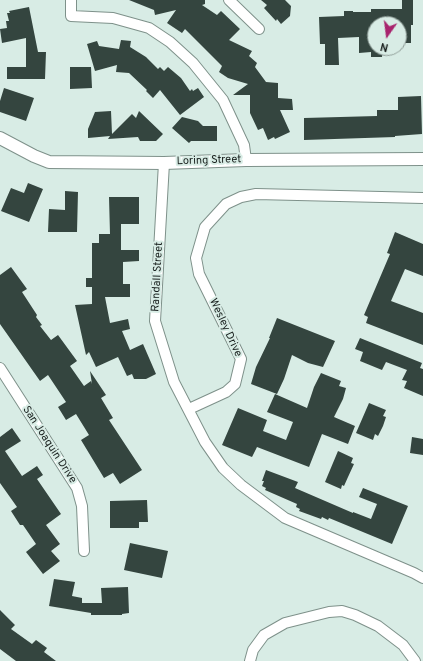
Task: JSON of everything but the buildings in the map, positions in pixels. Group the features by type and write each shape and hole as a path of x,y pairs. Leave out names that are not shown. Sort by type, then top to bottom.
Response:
{"street":[{"path":"72,0 71,16 113,18 149,28 170,42 193,63 223,100 244,145 246,160"},
{"path":"230,0 259,29"},
{"name":"Loring Street","path":"0,138 34,156 49,162 164,163 246,160 423,159"},
{"name":"Randall Street","path":"164,163 155,321 174,382 189,409"},
{"name":"Wesley Drive","path":"189,409 226,392 235,384 241,359 199,274 196,258 205,227 226,204 241,197 256,194 423,198"},
{"name":"San Joaquin Drive","path":"0,368 76,488 82,506 84,551"},
{"path":"189,409 205,442 223,468 241,485 285,518 423,578"},
{"path":"250,661 253,650 264,635 285,623 329,612 342,611 355,615 378,626 403,645 415,661"}]}
